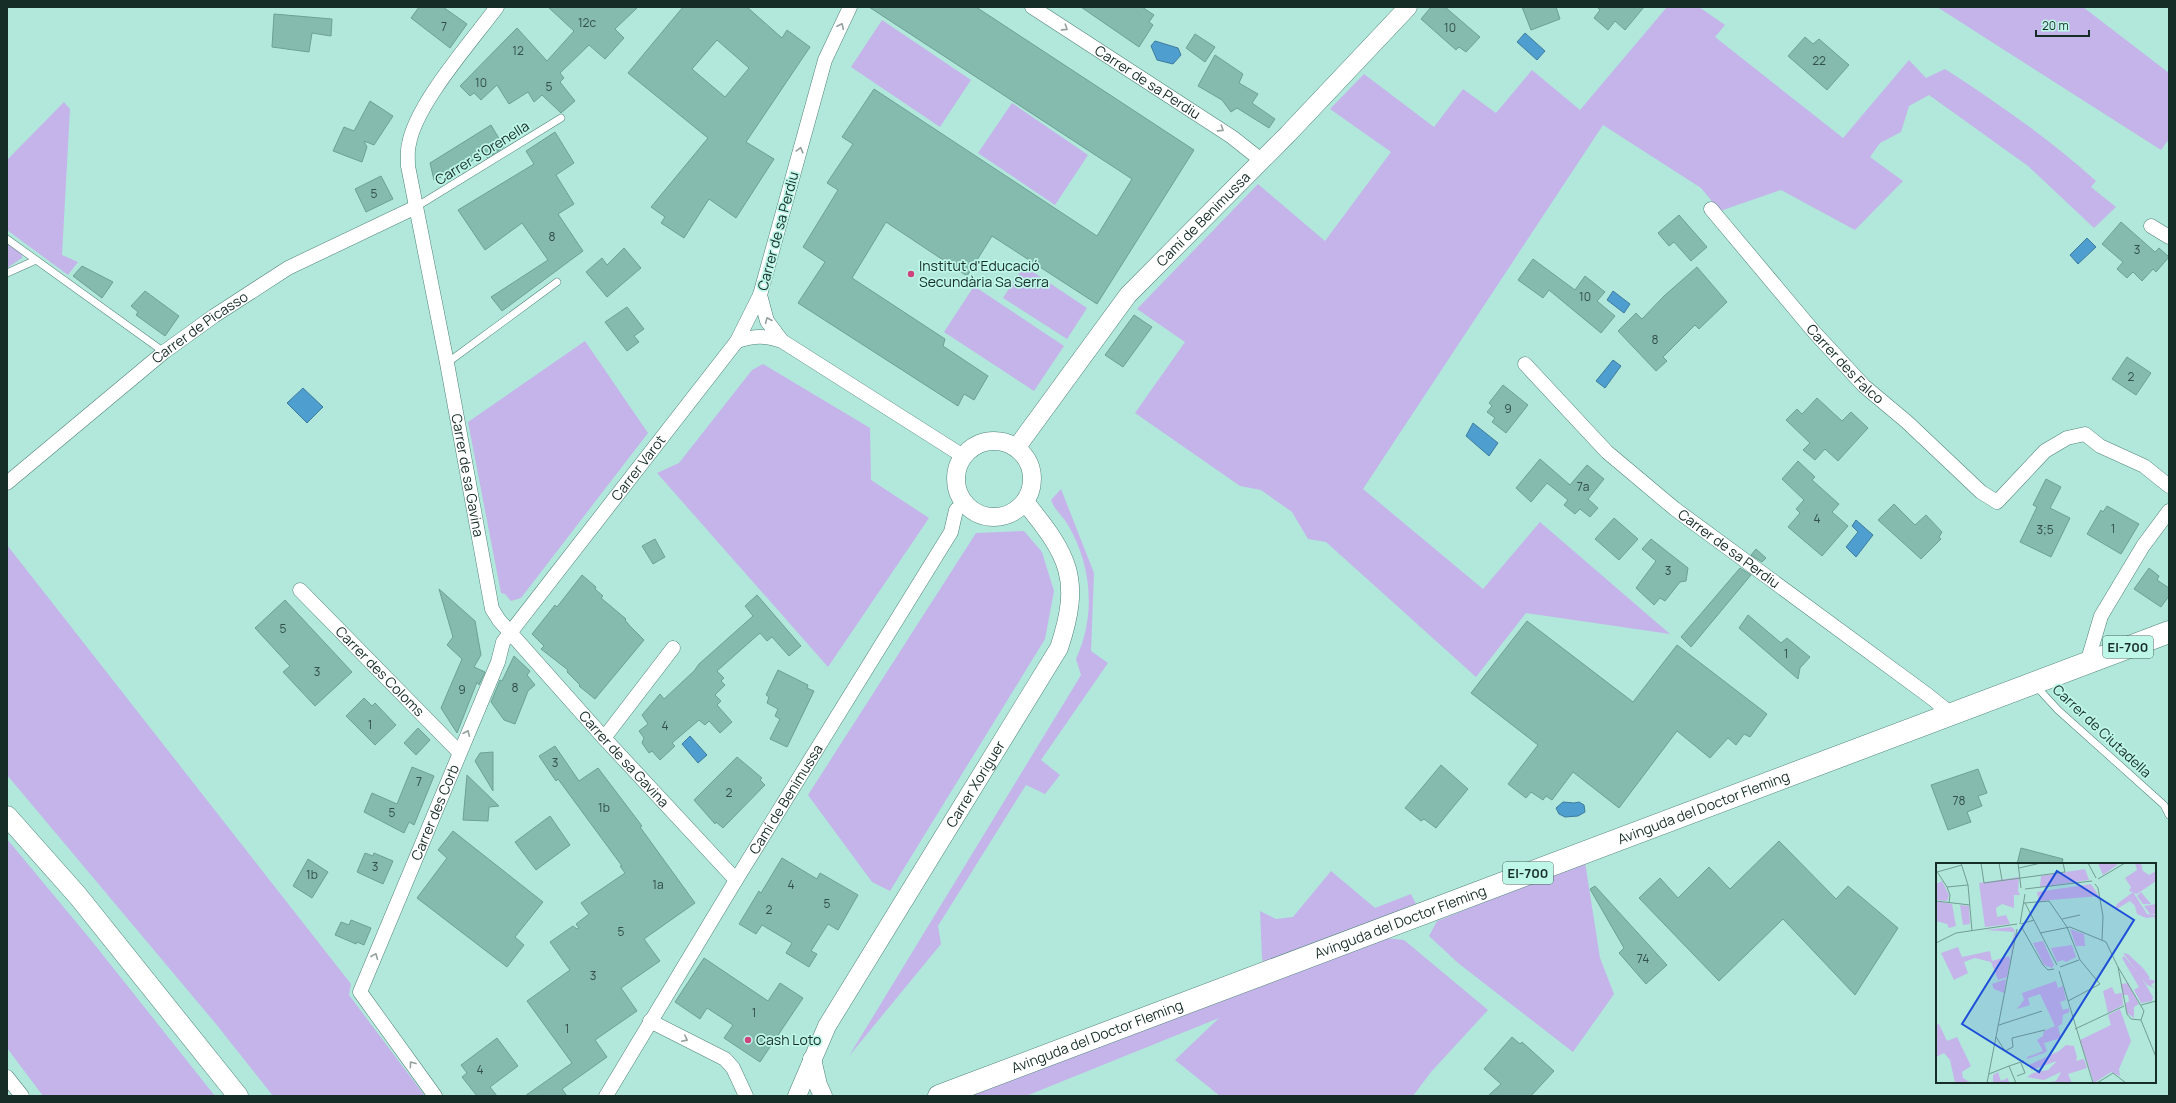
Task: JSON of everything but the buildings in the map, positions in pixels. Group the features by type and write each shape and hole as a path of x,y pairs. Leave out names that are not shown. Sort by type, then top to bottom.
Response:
{"main road":[{"name":"EI-700","path":"2087,663 2169,632"},
{"name":"Avinguda del Doctor Fleming","path":"939,1096 2087,663"},
{"path":"7,816 78,896 238,1096"}],"street":[{"name":"Carrer de sa Gavina","path":"497,7 441,82 413,129 408,145 408,166 448,363 492,608 511,633 604,738 736,880"},
{"name":"Carrer de sa Perdiu","path":"850,7 825,60 760,295 767,322 782,341 963,456"},
{"name":"Carrer de sa Perdiu","path":"1032,7 1232,137 1261,160"},
{"name":"Camí de Benimussa","path":"1017,447 1128,295 1363,57 1408,7"},
{"name":"Carrer de Picasso","path":"7,483 164,352 288,268 416,207"},
{"name":"Carrer des Falco","path":"1711,209 1815,333 1864,386 1907,422 1981,492 1997,502 2045,451 2067,438 2085,434 2100,446 2144,466 2169,486"},
{"path":"2151,226 2169,237"},
{"name":"Carrer Varot","path":"511,633 737,341 760,295"},
{"path":"737,341 752,336 767,336 782,341"},
{"name":"Carrer de sa Perdiu","path":"1525,364 1607,452 1675,509 1944,708 1948,715"},
{"path":"998,440 1017,447 1029,463 1032,483 1025,502 1012,513 995,517 978,514 964,504 957,488 956,471 963,456 978,443 998,440"},
{"name":"Carrer Xoriguer","path":"797,1096 827,1026 1059,648 1067,623 1071,587 1066,561 1048,530 1025,502"},
{"name":"Camí de Benimussa","path":"606,1096 736,880 951,532 956,510 964,504"},
{"path":"2087,663 2100,616 2143,546 2169,511"},
{"name":"Carrer des Coloms","path":"300,590 459,752"},
{"name":"Carrer des Corb","path":"435,1096 360,992 459,752 498,662 503,642 511,633"},
{"path":"604,738 673,648"},
{"path":"650,1021 725,1059 733,1068 746,1096"},
{"path":"812,1059 818,1085 823,1096"},
{"path":"7,1077 22,1096"}],"lane":[{"name":"Carrer s'Orenella","path":"416,207 432,199 561,118"},
{"path":"7,239 164,352"},
{"path":"7,273 36,260"},
{"path":"448,363 557,282"},
{"name":"Carrer de Ciutadella","path":"2033,683 2058,710 2164,805 2169,815"}],"shaded area":[{"path":"1667,7 1699,7 1725,25 1715,37 1843,138 1909,60 1926,78 1945,69 2004,108 2042,136 2096,181 2091,187 2116,207 2094,228 2028,166 1929,95 1909,106 1901,132 1880,143 1870,157 1903,181 1855,230 1781,190 1720,211 1701,188 1603,125 1363,489 1483,589 1540,522 1670,634 1526,613 1476,677 1326,542 1308,539 1292,512 1261,490 1240,486 1135,413 1185,342 1137,309 1258,184 1325,241 1391,152 1330,109 1364,74 1434,127 1463,89 1496,113 1532,70 1580,110"},
{"path":"1937,7 2083,7 2169,73 2169,139 2161,150"},
{"path":"882,20 971,80 940,127 851,67"},
{"path":"64,102 70,109 62,255 78,262 68,275 7,230 7,160"},
{"path":"1012,103 1088,155 1055,205 978,153"},
{"path":"7,242 22,252 22,258 7,268"},
{"path":"1024,266 1087,308 1067,339 1003,298"},
{"path":"974,286 1064,346 1034,391 944,332"},
{"path":"585,341 648,433 521,598 511,601 505,594 501,593 468,422"},
{"path":"763,364 870,428 871,480 929,518 828,667 657,473 679,463 752,370"},
{"path":"1061,489 1094,573 1091,651 1108,663 1041,760 1060,775 1045,794 1026,785 938,926 941,944 849,1056 1081,675 1076,659 1087,626 1089,609 1088,591 1082,557 1076,541 1068,525 1051,500"},
{"path":"1024,531 1042,552 1054,591 1045,639 890,891 872,882 808,795 976,533"},
{"path":"7,545 351,984 349,995 425,1096 273,1096 216,1024 7,775"},
{"path":"7,839 91,940 215,1096 43,1096 7,1048"},
{"path":"1585,862 1600,958 1614,994 1573,1052 1458,963 1429,936 1437,921"},
{"path":"1331,871 1375,908 1411,894 1416,904 1264,964 1262,958 1260,911 1276,919 1293,917"},
{"path":"1385,938 1404,940 1488,1010 1431,1072 1413,1096 1220,1096 1175,1060 1219,1018 1026,1096 970,1096"}],"water":[{"path":"1525,33 1545,51 1537,60 1517,42"},
{"path":"1155,41 1178,48 1181,55 1173,64 1157,60 1151,46"},
{"path":"2087,238 2096,247 2078,264 2070,255"},
{"path":"1613,291 1630,304 1624,313 1607,300"},
{"path":"1613,360 1621,366 1605,388 1596,381"},
{"path":"303,388 323,407 307,423 287,403"},
{"path":"1473,423 1498,443 1489,456 1466,436"},
{"path":"1856,520 1873,535 1856,557 1846,547 1858,532 1852,526"},
{"path":"690,736 707,755 698,763 682,744"},
{"path":"1563,802 1579,802 1584,805 1585,812 1578,816 1565,817 1559,814 1556,808"}],"place":[{"name":"Institut d'Educació Secundària Sa Serra","path":"911,274"},
{"name":"Cash Loto","path":"748,1040"}]}
